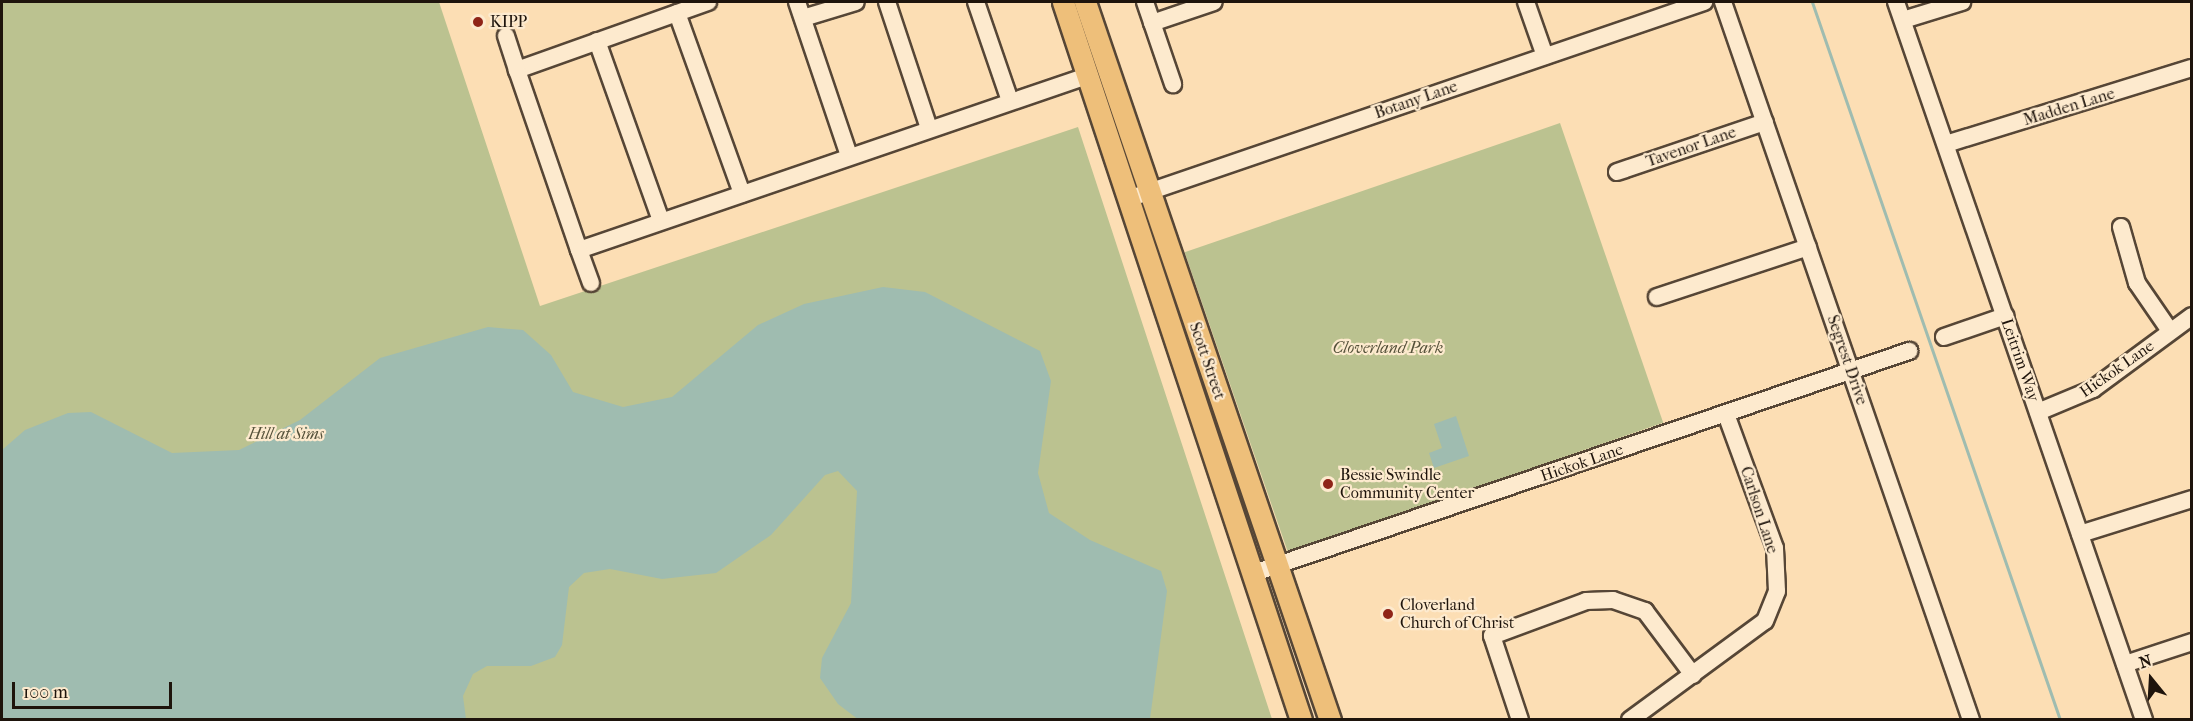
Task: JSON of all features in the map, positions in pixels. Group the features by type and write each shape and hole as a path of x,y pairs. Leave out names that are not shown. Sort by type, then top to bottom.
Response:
{"main road":[{"name":"Scott Street","path":"1063,2 1301,720"},
{"name":"Scott Street","path":"1085,2 1330,720"},
{"path":"1191,385 1213,377"}],"street":[{"path":"517,70 708,2"},
{"path":"797,2 849,156"},
{"path":"803,18 856,2"},
{"path":"887,2 929,128"},
{"path":"976,2 1010,101"},
{"path":"1145,2 1173,84"},
{"path":"1152,23 1214,2"},
{"path":"1526,2 1545,56"},
{"name":"Botany Lane","path":"1128,199 1704,2"},
{"name":"Segrest Drive","path":"1723,2 1971,720"},
{"name":"Leitrim Way","path":"1896,2 2144,720"},
{"path":"1903,20 1962,2"},
{"path":"677,13 742,194"},
{"path":"506,36 591,283"},
{"path":"597,41 661,221"},
{"name":"Madden Lane","path":"1946,144 2192,68"},
{"path":"579,250 929,128 1088,76"},
{"name":"Tavenor Lane","path":"1617,172 1765,122"},
{"path":"2121,227 2137,283 2170,331"},
{"path":"1657,297 1808,247"},
{"path":"1944,337 2005,316"},
{"name":"Hickok Lane","path":"2038,412 2093,389 2192,316"},
{"name":"Hickok Lane","path":"1254,573 1909,351"},
{"name":"Carlson Lane","path":"1630,720 1765,621 1777,591 1775,548 1726,414"},
{"path":"2080,534 2192,499"},
{"path":"1520,720 1492,636 1537,617 1586,601 1613,600 1645,611 1693,675"},
{"path":"2125,664 2192,642"}],"green space":[{"name":"Hill at Sims","path":"2,2 439,2 540,306 1078,127 1272,719 2,719"},
{"name":"Cloverland Park","path":"1560,123 1663,423 1288,552 1185,252"}],"shaded area":[{"path":"883,287 925,292 1040,351 1051,381 1038,473 1049,513 1090,540 1161,571 1167,591 1150,719 859,720 838,704 820,678 822,658 851,603 857,491 838,471 825,475 771,535 716,573 662,579 610,569 584,573 569,587 562,645 555,657 531,666 487,666 473,674 463,696 466,719 2,719 2,450 25,430 68,413 91,412 172,453 239,450 300,420 380,358 488,327 523,330 551,355 573,392 623,407 672,397 758,325 804,304"},
{"path":"1456,416 1469,456 1434,468 1429,453 1442,448 1434,424"}],"waterway":[{"path":"1812,2 2060,720"}],"place":[{"name":"KIPP","path":"478,22"},
{"name":"Bessie Swindle Community Center","path":"1328,484"},
{"name":"Cloverland Church of Christ","path":"1388,614"}]}
